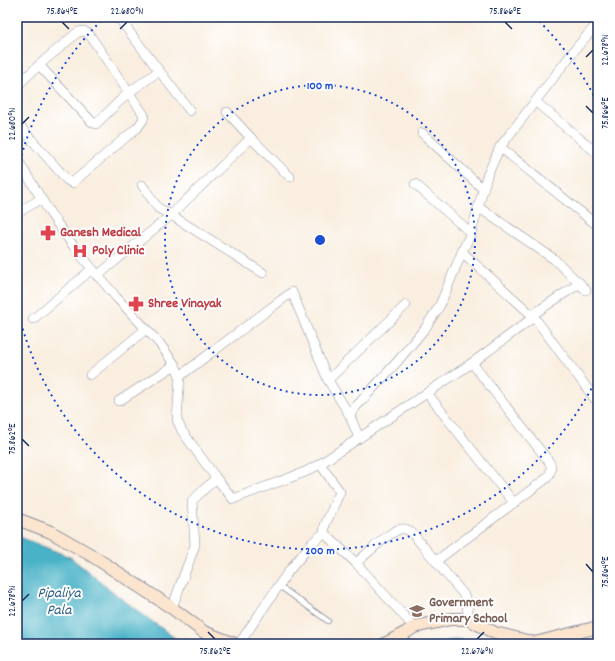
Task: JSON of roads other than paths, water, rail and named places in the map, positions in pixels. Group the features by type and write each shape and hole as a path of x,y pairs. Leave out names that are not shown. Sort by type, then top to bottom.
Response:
{"street":[{"path":"118,17 190,111"},
{"path":"350,416 353,410 397,362 426,327 440,305 471,233 487,176 500,147 577,47 598,23"},
{"path":"17,86 39,64 78,32 84,31 89,34 128,94 144,115 143,120 138,127 72,183 67,180 17,123"},
{"path":"39,64 92,122 96,124 100,122 128,94 159,71"},
{"path":"536,102 598,154"},
{"path":"227,112 290,177"},
{"path":"422,133 483,189"},
{"path":"33,319 171,215 251,138"},
{"path":"500,147 598,226"},
{"path":"17,159 41,199 74,247 160,344 174,365 180,376 177,420 182,431 233,499 305,472 320,464 472,363 533,316 583,286 554,259 478,207"},
{"path":"415,184 471,233"},
{"path":"142,185 158,208 263,273"},
{"path":"17,213 41,199"},
{"path":"462,252 533,316 598,403"},
{"path":"180,376 292,292 328,380 350,416 359,438"},
{"path":"328,380 406,305"},
{"path":"90,375 146,329"},
{"path":"436,561 547,478 551,473 552,468 550,463 472,363"},
{"path":"119,401 174,365"},
{"path":"427,393 514,503"},
{"path":"240,644 278,585 312,543 324,533 325,525 340,492 320,464"},
{"path":"172,608 195,544 192,501 216,478"},
{"path":"17,519 51,532 84,551 172,608 204,632 235,644"},
{"path":"356,563 392,533 400,529 406,529 412,533 466,598 468,619"},
{"path":"324,533 356,563 414,626"},
{"path":"385,644 405,633 414,626 451,619 468,619 494,633 536,643 598,627"}],"lane":[{"path":"278,585 328,621"}],"water":[{"name":"Pipaliya Pala","path":"17,536 70,557 123,600 183,644 17,644"},
{"path":"459,639 471,644 429,644"}],"place":[{"name":"Ganesh Medical","path":"48,233"},
{"name":"Poly Clinic","path":"80,251"},
{"name":"Shree Vinayak","path":"136,304"},
{"name":"Government Primary School","path":"417,611"}]}
